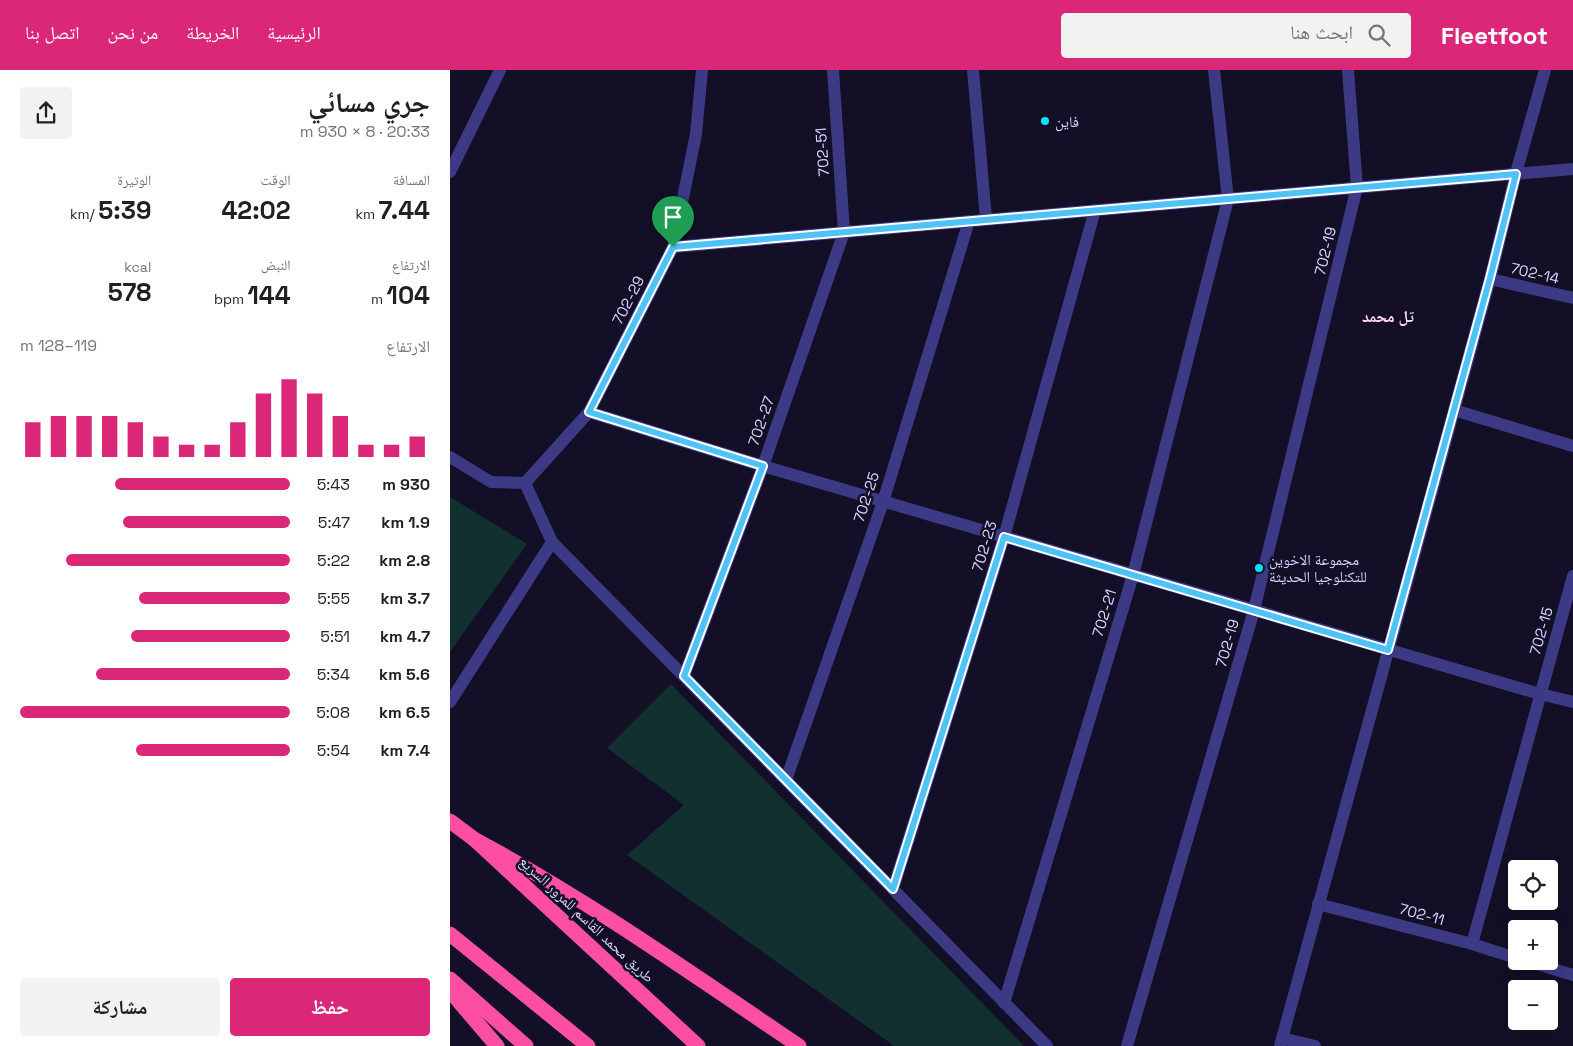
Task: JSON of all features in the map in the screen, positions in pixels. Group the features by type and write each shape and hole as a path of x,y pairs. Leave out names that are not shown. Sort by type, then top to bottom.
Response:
{"highway":[{"name":"طريق محمد القاسم للمرور السريع","path":"450,821 474,839 698,1046"},
{"path":"474,839 518,862 602,913 799,1046"},
{"path":"450,934 588,1046"},
{"path":"450,979 526,1046"},
{"path":"450,991 497,1046"}],"street":[{"path":"450,172 500,70"},
{"name":"702-29","path":"525,483 589,412 673,247 696,134 702,70"},
{"name":"702-51","path":"833,70 844,232"},
{"path":"973,70 986,219"},
{"path":"1214,70 1228,199"},
{"name":"702-19","path":"1127,1046 1254,610 1357,187 1348,70"},
{"path":"1315,1046 1281,1042 1545,70"},
{"path":"673,247 1573,168"},
{"name":"702-21","path":"1004,1003 1133,575 1228,199"},
{"name":"702-23","path":"893,889 1004,537 1095,210"},
{"name":"702-25","path":"786,780 882,502 969,221"},
{"name":"702-27","path":"684,676 763,466 844,232"},
{"name":"702-14","path":"1490,278 1573,298"},
{"path":"1454,410 1573,446"},
{"path":"589,412 882,502 1573,702"},
{"path":"450,458 492,482 525,483 552,542 1046,1046"},
{"path":"450,702 552,542"},
{"name":"702-15","path":"1472,944 1573,576"},
{"name":"702-11","path":"1318,904 1472,944 1508,955"},
{"path":"1557,970 1573,975"}],"green space":[{"path":"450,497 527,544 450,652"},
{"path":"671,684 1024,1046 894,1046 627,855 684,805 607,748"}],"place":[{"name":"فاين","path":"1045,121"},
{"name":"مجموعة الاخوين للتكنلوجيا الحديثة","path":"1259,568"}],"district":[{"name":"تل محمد","path":"1388,316"}],"route":[{"path":"1516,174 1490,278 1388,650 1004,537 893,889 684,676 763,466 589,412 673,247 1516,174"}]}
